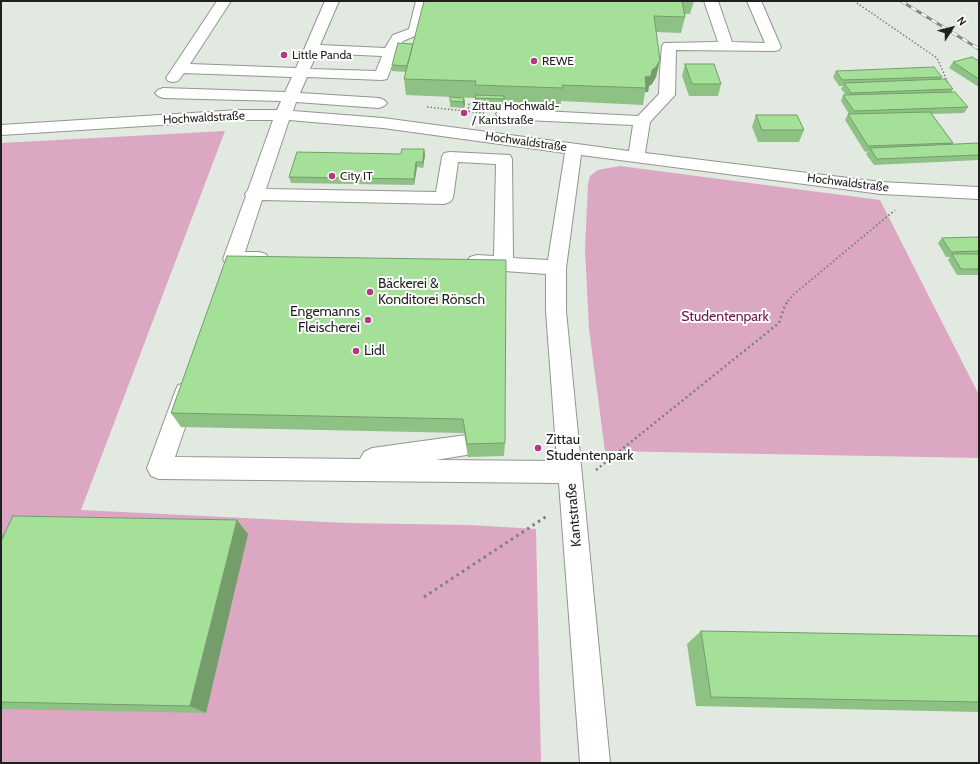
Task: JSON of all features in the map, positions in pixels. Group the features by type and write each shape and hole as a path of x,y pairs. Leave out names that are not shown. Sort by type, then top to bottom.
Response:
{"street":[{"path":"145,121 224,1"},
{"path":"225,281 282,115 332,1"},
{"path":"180,68 300,74 382,76 390,52 398,38 416,31 423,1"},
{"path":"711,1 726,46"},
{"path":"636,157 642,121 667,95 669,46 774,47 754,1"},
{"path":"312,49 390,52"},
{"path":"163,93 291,96 379,103"},
{"path":"504,114 642,121"},
{"name":"Hochwaldstraße","path":"1,130 193,117 282,115 373,122 867,186 921,191 979,193"},
{"name":"Kantstraße","path":"574,149 556,268 556,311 595,763"},
{"path":"254,194 444,198 450,157 504,159 503,263"},
{"path":"233,259 276,259"},
{"path":"460,262 503,263 556,268"},
{"path":"194,371 159,468 571,472"},
{"path":"306,470 466,445"}],"path":[{"path":"854,1 937,58 948,83"},
{"path":"468,112 469,103 482,104"},
{"path":"424,107 504,114"},
{"path":"595,472 779,323 785,305 793,295 842,256 904,201 921,191"},
{"path":"424,597 547,515 574,515"}],"green space":[{"path":"225,131 81,510 347,523 470,525 536,529 541,763 1,763 1,143"},
{"name":"Studentenpark","path":"620,166 880,200 979,395 979,458 605,451 589,329 585,249 588,184 590,176 598,170"}],"building":[{"name":"REWE","path":"424,1 682,1 685,17 654,16 660,60 656,67 652,70 651,76 645,77 646,88 562,85 563,88 475,85 476,81 404,79"},
{"path":"398,43 413,44 407,66 392,65"},
{"path":"972,57 979,61 979,79 953,62"},
{"path":"685,64 714,64 721,84 692,84"},
{"path":"934,67 942,77 842,80 836,71"},
{"path":"945,79 953,89 851,93 844,83"},
{"path":"955,92 968,107 854,111 843,95"},
{"path":"476,95 504,96 504,99 475,98"},
{"path":"450,97 464,98 463,102 450,101"},
{"path":"930,112 953,143 868,146 848,114"},
{"path":"756,115 797,115 804,130 762,130"},
{"path":"979,143 979,155 877,159 870,148"},
{"path":"402,149 424,149 423,162 416,162 414,179 289,177 297,152 401,154"},
{"path":"979,237 979,251 951,252 942,238"},
{"path":"952,254 979,254 979,269 961,269"},
{"name":"Lidl","path":"227,256 506,260 505,443 467,444 463,419 171,413"},
{"path":"13,516 237,520 190,706 1,702 1,541"},
{"path":"1,534 4,535 1,541"},
{"path":"701,631 979,636 979,702 711,697"}],"railway":[{"path":"901,1 979,49"}],"place":[{"name":"Little Panda","path":"284,55"},
{"name":"REWE","path":"534,61"},
{"name":"Zittau Hochwald- / Kantstraße","path":"464,113"},
{"name":"City IT","path":"332,176"},
{"name":"Bäckerei & Konditorei Rönsch","path":"370,292"},
{"name":"Engemanns Fleischerei","path":"368,320"},
{"name":"Lidl","path":"356,351"},
{"name":"Zittau Studentenpark","path":"538,448"}]}
